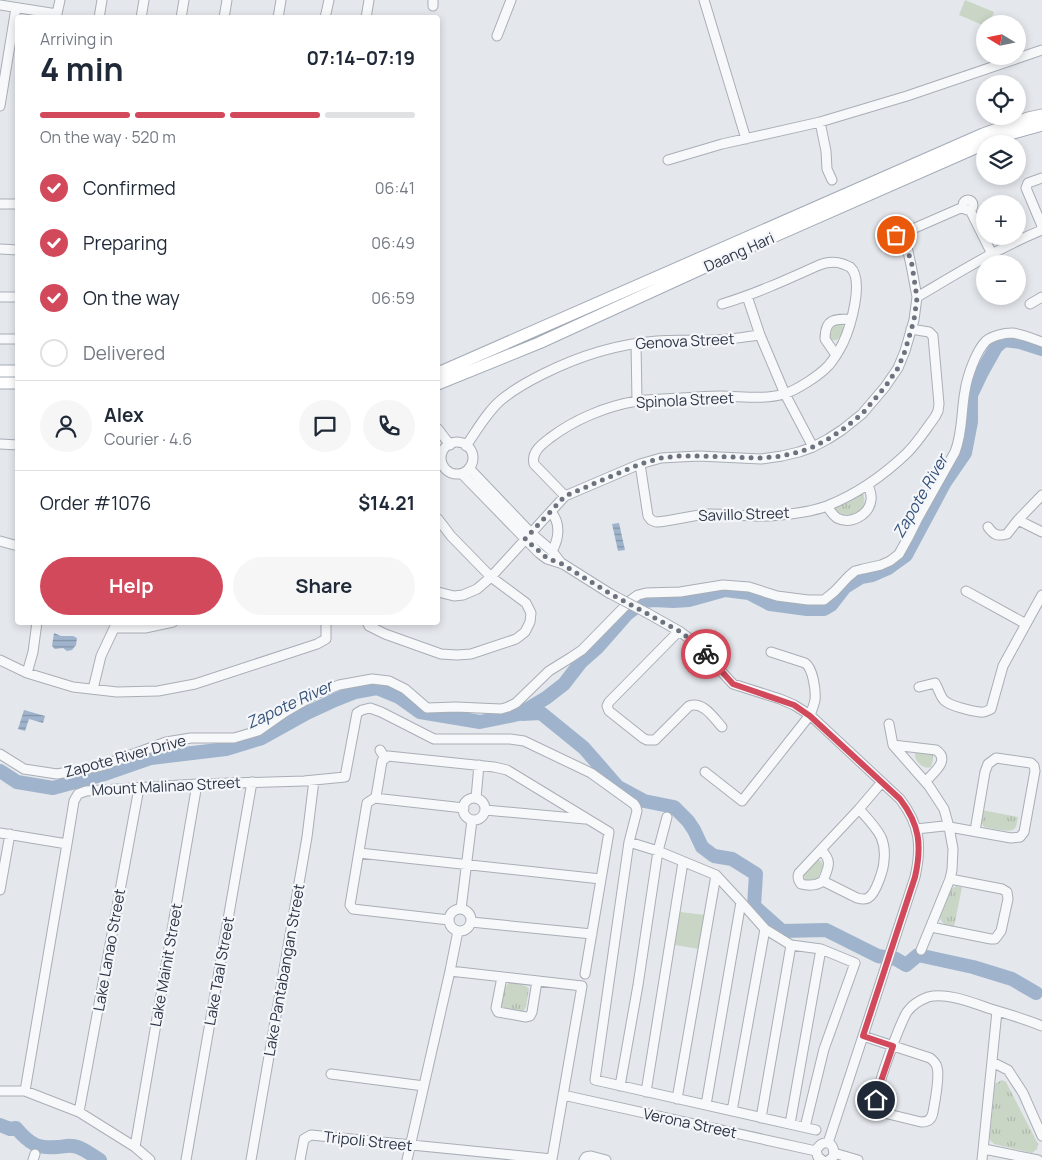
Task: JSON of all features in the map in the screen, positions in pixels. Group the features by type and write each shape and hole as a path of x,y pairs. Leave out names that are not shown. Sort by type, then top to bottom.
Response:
{"main road":[{"name":"Daang Hari","path":"725,253 983,134 1042,115"},
{"name":"Daang Hari","path":"440,379 725,253 1003,136 1042,125"},
{"path":"0,371 15,371"},
{"path":"0,383 15,383"}],"street":[{"path":"57,15 60,0"},
{"path":"100,15 102,0"},
{"path":"142,15 144,0"},
{"path":"182,15 184,0"},
{"path":"224,15 227,0"},
{"path":"278,15 281,0"},
{"path":"326,15 328,0"},
{"path":"366,15 369,0"},
{"path":"497,36 511,0"},
{"path":"704,0 746,139"},
{"path":"0,4 52,15"},
{"path":"0,106 16,8"},
{"path":"668,160 722,144 820,122 907,96 1042,50"},
{"path":"820,122 828,170 832,180"},
{"path":"1042,178 1028,183 1026,188 1042,226"},
{"path":"0,204 15,204"},
{"path":"440,592 463,596 477,589 491,577 565,496 640,464 661,458 678,456 761,458 782,456 813,447 828,439 862,414 873,402 898,368 905,351 917,298 906,234 967,208 992,254"},
{"path":"917,298 992,254 1042,230"},
{"path":"0,249 15,250"},
{"path":"722,304 746,296 824,263 839,263 849,266 856,281 855,306 842,344 828,366 805,384 785,394"},
{"path":"746,296 785,394 813,447"},
{"path":"0,297 15,297"},
{"path":"1030,304 1042,297"},
{"path":"836,355 825,339 827,327 830,322 835,320 851,319"},
{"name":"Savillo Street","path":"640,464 646,510 651,520 656,522 710,514 767,516 807,511 827,506 868,485 882,475 907,452 925,431 938,411 933,336 929,332 911,328"},
{"name":"Zapote River Drive","path":"0,754 24,770 57,774 102,766 166,742 191,738 234,738 258,731 316,694 339,685 372,679 390,681 405,689 427,708 501,709 516,702 549,671 582,650 638,594 680,592 723,585 736,585 777,596 824,600 855,572 890,561 904,547 918,518 956,452 960,442 968,374 987,341 994,336 1011,333 1042,342"},
{"name":"Genova Street","path":"466,446 484,419 501,400 526,383 581,357 598,351 658,340 728,340 760,335"},
{"path":"0,339 15,339"},
{"path":"636,343 637,401"},
{"name":"Spinola Street","path":"565,496 534,464 533,459 539,447 562,428 614,406 637,401 720,396 758,397 785,394"},
{"path":"440,435 444,447 442,462 447,470 452,473 466,471 473,460 470,449 458,443 444,447"},
{"path":"0,444 15,445"},
{"path":"466,471 547,558 562,564 609,593 679,631 694,642 733,684 794,705 810,716 907,807 916,829 919,860 893,947 828,1143"},
{"path":"827,506 831,513 844,520 858,518 864,514 871,501 868,485"},
{"path":"988,526 994,534 1007,534 1042,494"},
{"path":"551,512 557,521 558,529 556,545 552,551"},
{"path":"1018,520 1042,532"},
{"path":"368,625 385,634 441,654 457,655 470,654 516,639 525,632 530,622 531,613 526,603 491,577 440,521"},
{"path":"528,536 552,551 562,564"},
{"path":"0,541 15,545"},
{"path":"966,591 1026,624"},
{"path":"919,687 935,683 945,702 980,712 991,710 1003,666 1042,595"},
{"path":"27,672 33,652 37,625"},
{"path":"93,689 101,656 116,625 145,628 159,625"},
{"path":"0,660 27,672 73,687 117,692 158,691 195,684 318,644 326,639 326,625"},
{"path":"679,631 609,702 607,706 609,711 647,740 656,740 688,706 693,705 704,708 722,727"},
{"path":"705,772 742,801 810,716 816,694 809,665 771,652"},
{"name":"Mount Malinao Street","path":"67,844 74,802 78,794 86,791 345,777 357,713 370,708 434,739 510,739 524,741 591,773 634,804 637,811 629,842"},
{"path":"889,724 893,745 933,791 944,809 949,827 953,859 950,879 921,950"},
{"path":"893,745 936,750 939,752 941,755 940,766 926,781"},
{"path":"380,750 385,758"},
{"path":"449,920 353,909 350,905 367,803 376,797 382,761 388,756 479,765 507,770 572,814 588,820 609,832 585,974"},
{"path":"916,829 940,826 1011,838 1020,837 1024,832 1035,771 1031,762 996,758 988,764 974,831"},
{"path":"476,798 479,765"},
{"name":"Lake Pantabangan Street","path":"251,1160 305,847 314,780"},
{"name":"Lake Taal Street","path":"186,1160 252,782"},
{"path":"821,850 829,862 823,881 813,886 801,884 798,880 799,872 860,809 882,782"},
{"name":"Lake Mainit Street","path":"135,1147 197,784"},
{"name":"Lake Lanao Street","path":"79,1112 139,788"},
{"path":"374,798 464,808"},
{"path":"476,798 484,804 484,815 479,820 472,820 466,816 464,808 469,800 476,798"},
{"path":"823,881 863,900 867,899 874,892 883,866 884,852 880,837 874,826 860,809"},
{"path":"485,810 572,814"},
{"path":"620,1086 638,985 658,851 667,817"},
{"path":"461,909 472,820"},
{"path":"0,833 67,844 25,1091"},
{"path":"0,890 10,834"},
{"path":"805,1127 824,1049 855,963 822,948 791,945 765,928 716,875 658,851 629,842 594,1080 816,1130"},
{"path":"359,853 601,879"},
{"path":"646,1092 683,862"},
{"path":"677,1099 716,875"},
{"path":"931,927 995,939 1002,931 1008,899 1007,892 1002,889 950,879"},
{"path":"706,1105 741,902"},
{"path":"461,909 470,915 471,922 467,928 458,931 451,928 449,920 451,914 461,909"},
{"path":"471,922 592,934"},
{"path":"732,1111 765,928"},
{"path":"407,1160 458,931"},
{"path":"761,1118 791,945"},
{"path":"790,1124 822,948"},
{"path":"450,971 582,986 552,1159"},
{"path":"502,977 496,1008 498,1012 526,1017 530,1016 532,1012 537,981"},
{"path":"863,1036 893,1046 930,1058 934,1060 938,1070 938,1077 933,1112 929,1120 925,1122 884,1113 878,1110 876,1106 877,1093 893,1046 913,1005 930,996 958,998 1042,1026"},
{"path":"982,1160 997,1011"},
{"path":"992,1062 1008,1070 1023,1093 1042,1136"},
{"path":"331,1074 424,1086"},
{"path":"0,1091 25,1091 79,1112 135,1147 150,1160"},
{"name":"Verona Street","path":"563,1095 816,1151"},
{"name":"Tripoli Street","path":"300,1160 304,1139 311,1135 552,1159"},
{"path":"821,1160 816,1151 820,1144 824,1142 832,1145 834,1149 832,1157 858,1160"},
{"path":"984,1149 1038,1160"},
{"path":"585,1159 590,1156 606,1160"}],"green space":[{"path":"965,0 994,12 993,15 976,15 976,22 959,15"},
{"path":"841,323 843,325 842,334 837,340 832,340 829,337 831,329"},
{"path":"863,494 864,506 857,513 846,515 835,509 836,506"},
{"path":"917,751 933,754 931,767 925,767 918,762 915,757"},
{"path":"982,810 1018,817 1016,827 1008,831 984,827 980,821"},
{"path":"818,860 823,865 818,878 815,881 805,881 804,875"},
{"path":"956,886 962,887 954,927 947,925 940,918 951,889"},
{"path":"680,912 706,915 699,949 675,945"},
{"path":"509,983 523,985 529,989 526,1007 523,1012 505,1009 502,1006 504,990"},
{"path":"1002,1080 1006,1082 1038,1144 1037,1149 1032,1153 994,1144 990,1140 995,1084"}],"water":[{"path":"619,523 625,550 618,551 612,524"},
{"path":"54,633 77,638 76,645 72,650 67,651 63,648 55,649 52,646"},
{"path":"24,710 45,716 43,723 29,719 25,731 18,729"}],"waterway":[{"name":"Zapote River","path":"0,771 17,782 53,788 105,774 151,758 226,749 262,738 335,700 355,692 377,688 399,697 420,712 480,722 519,714 546,698 564,684 581,662 598,647 627,614 644,601 689,600 725,590 749,593 770,604 807,609 824,609 831,605 845,587 861,577 872,575 888,568 906,555 945,482 965,453 971,422 971,395 996,347 1004,340 1020,342 1042,349"},
{"path":"522,714 541,713 584,748 618,787 644,801 674,807 688,821 702,847 714,856 732,859 756,874 754,906 782,931 826,930 878,956 896,959 906,965 918,955 973,967 1012,979 1036,993"},
{"path":"1036,993 1042,994"},
{"path":"0,1125 10,1129 16,1128 25,1138 39,1146 76,1146 100,1160"}],"way so far":[{"path":"706,654 679,631 609,593 562,564 547,558 525,539 565,496 640,464 661,458 678,456 761,458 782,456 813,447 842,430 862,414 898,368 914,320 917,298 912,265 904,238 898,238 896,235"}],"route":[{"path":"706,654 733,684 780,699 794,705 810,716 900,799 911,815 920,850 919,860 863,1036 893,1046 876,1100"}]}
